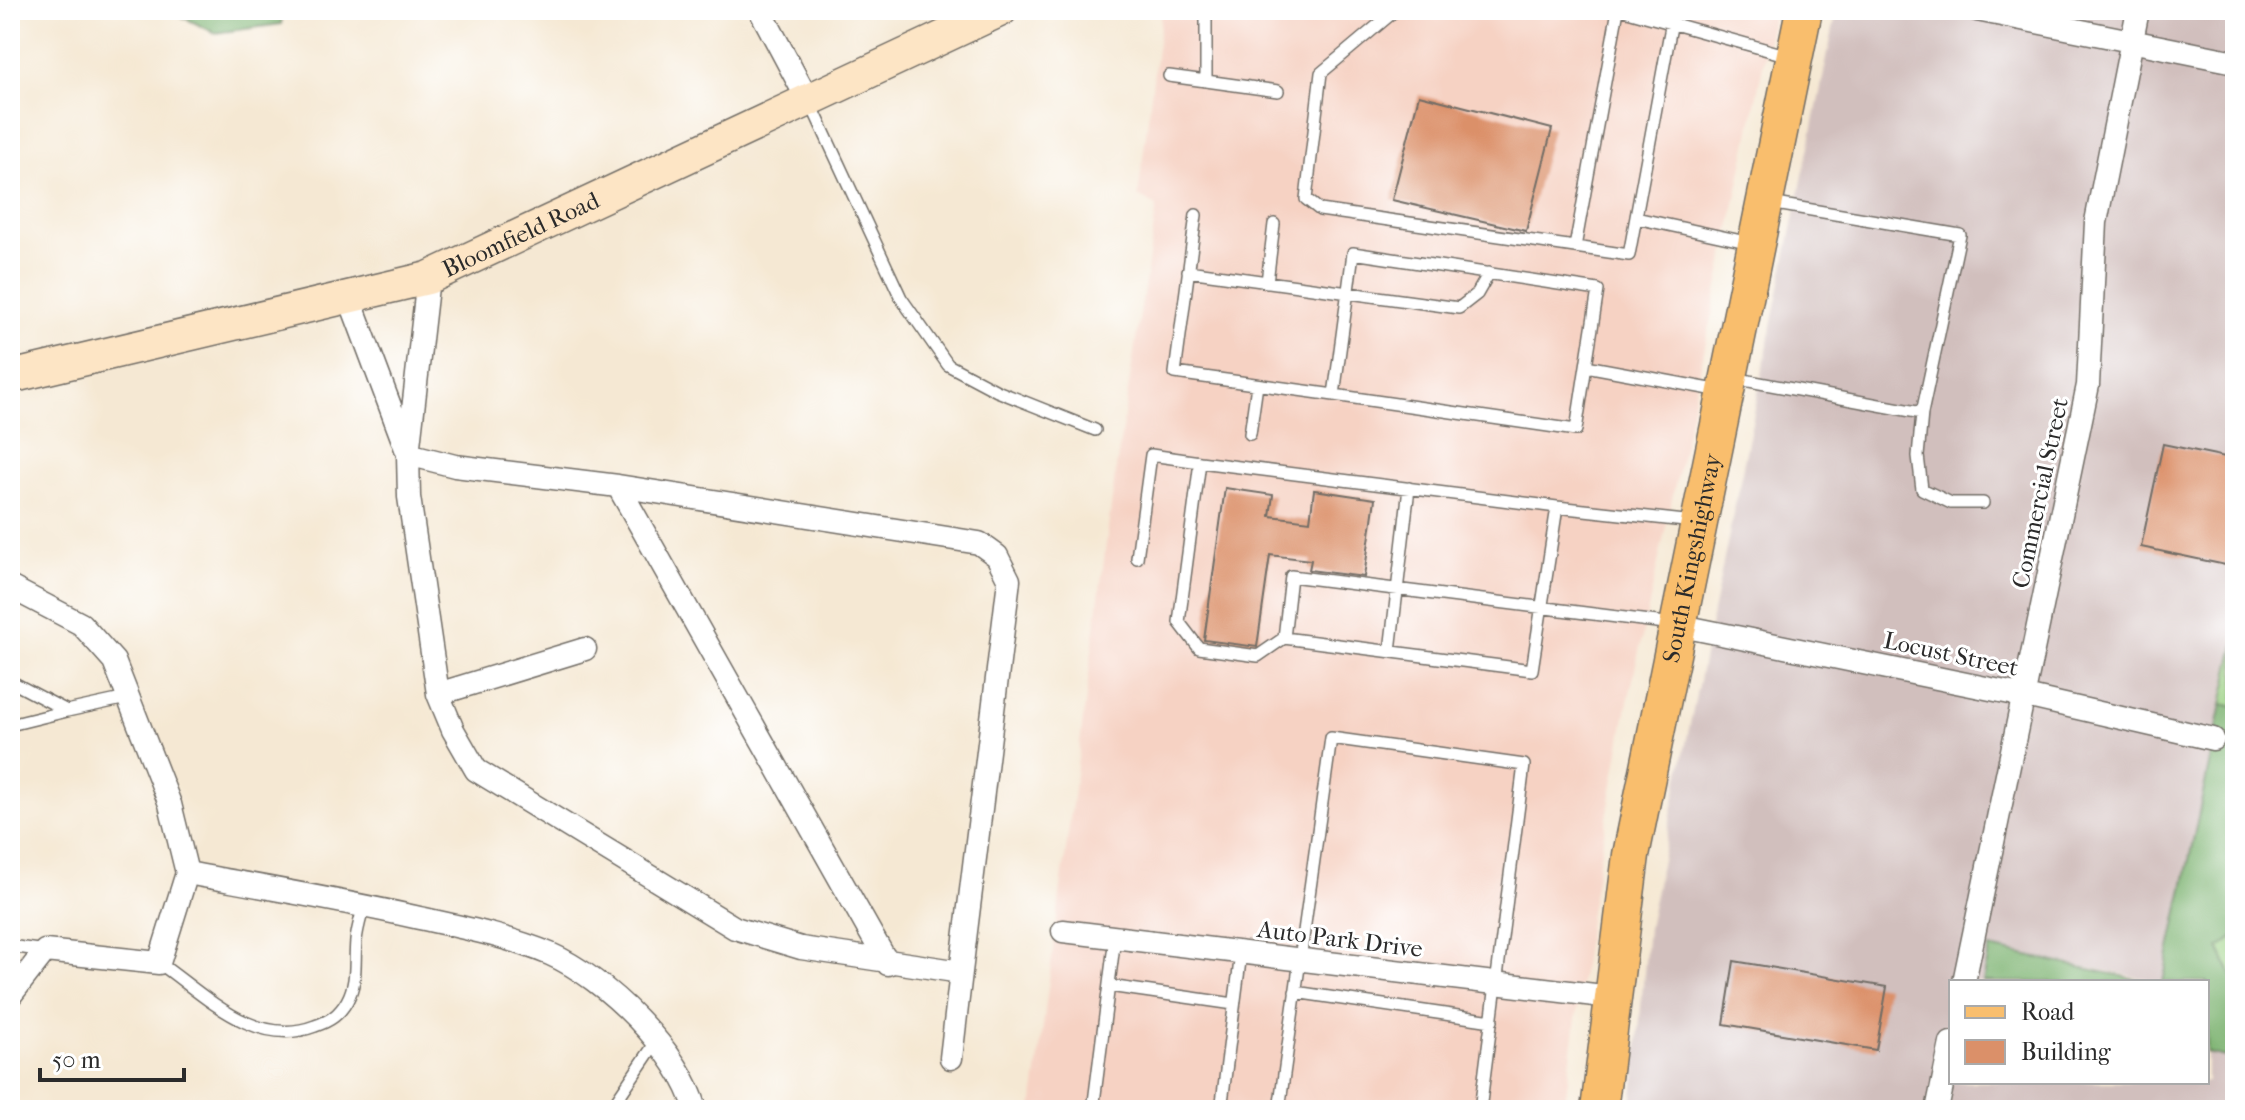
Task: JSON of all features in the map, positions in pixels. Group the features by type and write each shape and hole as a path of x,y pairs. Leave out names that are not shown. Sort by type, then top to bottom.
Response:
{"main road":[{"name":"South Kingshighway","path":"1599,1110 1631,855 1804,10"}],"street":[{"path":"760,10 809,102"},
{"name":"Bloomfield Road","path":"10,377 428,278 1001,10"},
{"path":"1977,10 2047,16 2131,41 2235,62"},
{"name":"Commercial Street","path":"1964,980 2088,385 2096,222 2138,10"},
{"path":"428,278 408,454 409,497 438,694 453,730 476,770 735,928 801,948 888,964 961,972"},
{"path":"349,297 408,454"},
{"path":"408,454 455,466 618,486 979,543 997,556 1009,580 951,1058"},
{"path":"618,486 888,964"},
{"path":"10,587 81,624 114,661 170,804 187,873 159,963 45,951 10,996"},
{"name":"Locust Street","path":"1677,625 2025,696 2213,739"},
{"path":"438,694 585,649"},
{"path":"187,873 364,905 469,929 551,955 584,974 658,1038 684,1079 696,1110"},
{"name":"Auto Park Drive","path":"1063,931 1611,997"},
{"path":"1937,1110 1949,1053"}],"lane":[{"path":"1206,10 1206,81"},
{"path":"1396,10 1321,73 1306,199 1320,210 1629,255 1674,10"},
{"path":"1575,247 1618,10"},
{"path":"1624,10 1640,12 1794,58"},
{"path":"1169,76 1278,91"},
{"path":"809,102 901,298 948,365 997,391 1095,430"},
{"path":"1764,202 1960,235 1922,413 1918,456 1922,489 1951,503 1983,503"},
{"path":"1196,215 1175,373 1576,430 1598,290 1353,253 1334,395"},
{"path":"1636,218 1756,244"},
{"path":"1267,282 1274,224"},
{"path":"1188,271 1459,308 1477,294 1489,273"},
{"path":"1586,366 1922,413"},
{"path":"1250,434 1257,385"},
{"path":"1137,558 1151,455 1698,523"},
{"path":"1200,462 1179,622 1199,648 1258,656 1284,638 1532,670 1557,507"},
{"path":"1390,651 1409,488"},
{"path":"1284,638 1291,576 1677,625"},
{"path":"10,681 67,711"},
{"path":"10,725 127,698"},
{"path":"1279,1110 1331,738 1524,765 1480,1110"},
{"path":"159,963 236,1019 265,1031 297,1033 332,1020 348,1000 357,973 356,941 364,905"},
{"path":"1093,1110 1115,937"},
{"path":"10,946 45,951"},
{"path":"1221,1110 1241,953"},
{"path":"1109,986 1234,1004"},
{"path":"1295,992 1492,1021"},
{"path":"610,1110 658,1038"}],"shaded area":[{"path":"1162,10 1774,10 1721,273 1626,711 1590,912 1564,1110 1032,1110 1116,468 1157,206 1138,196"},
{"path":"1837,10 2235,10 2235,645 2163,980 1990,948 1983,980 1949,980 1949,1084 2209,1084 2209,1053 2235,1059 2235,1110 1632,1110 1648,928"}],"green space":[{"path":"169,10 283,10 281,24 215,33"},
{"path":"2235,645 2235,707 2222,704"},
{"path":"2222,704 2235,707 2235,936 2219,948 2235,982 2235,1059 2209,1053 2209,980 2163,980"},
{"path":"2235,936 2235,982 2219,948"},
{"path":"1990,948 2141,980 1983,980"}],"building":[{"path":"1419,95 1552,129 1526,231 1392,200"},
{"path":"2163,444 2235,459 2235,567 2141,547"},
{"path":"1225,488 1273,495 1270,516 1310,521 1314,490 1375,499 1364,577 1309,570 1311,560 1270,555 1257,647 1204,640"},
{"path":"1734,961 1887,987 1876,1050 1724,1024"}]}
